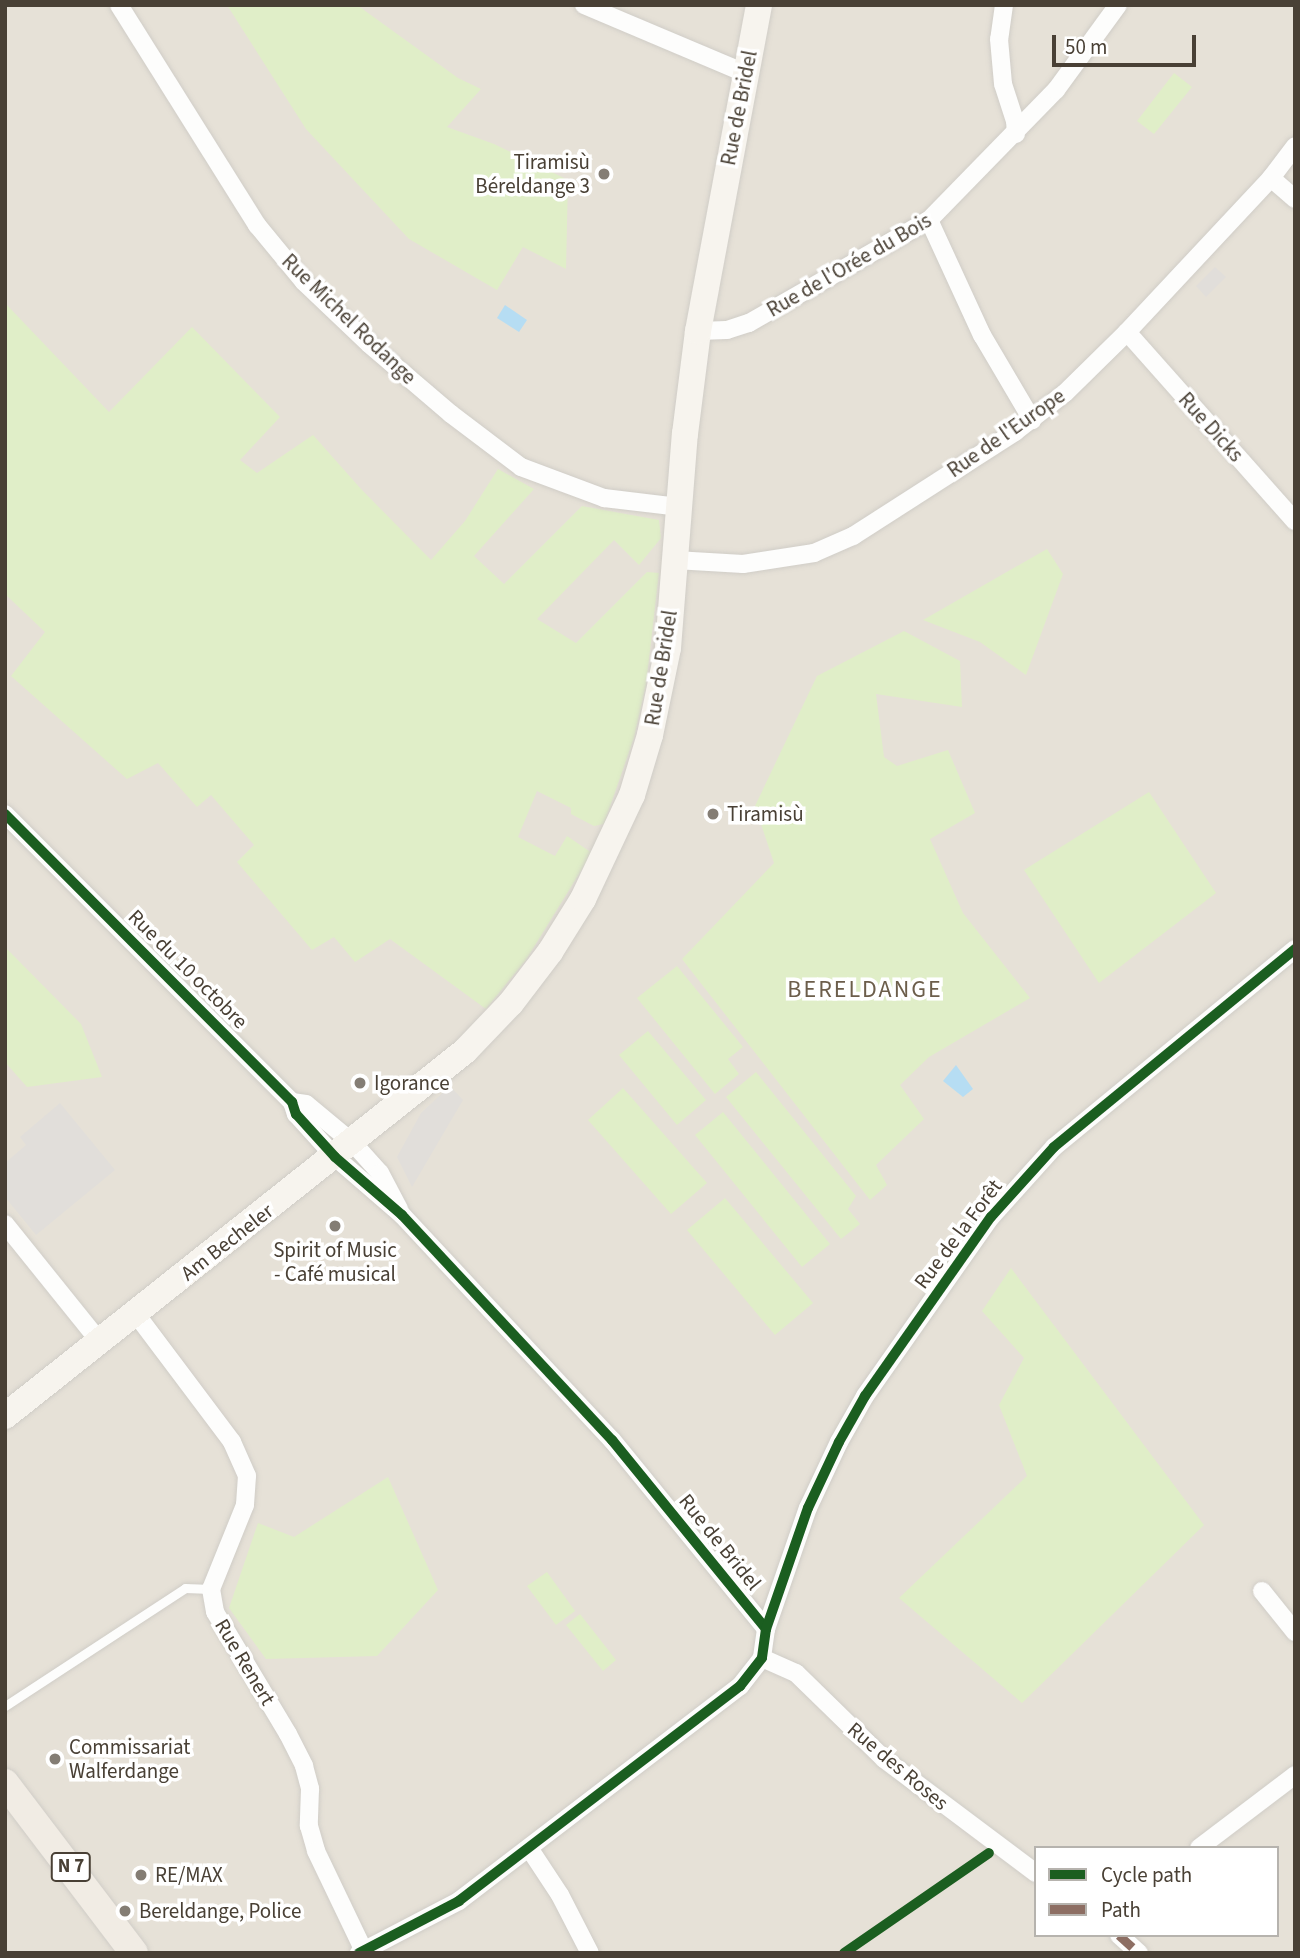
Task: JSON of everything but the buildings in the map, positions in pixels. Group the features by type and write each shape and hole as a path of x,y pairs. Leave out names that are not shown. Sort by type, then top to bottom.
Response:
{"main road":[{"name":"Rue de Bridel","path":"344,1150 465,1051 511,1003 550,952 583,899 632,795 650,735 668,648 698,331 759,5"},
{"name":"Am Becheler","path":"5,1416 344,1150"},
{"name":"N 7","path":"5,1783 134,1953"}],"street":[{"name":"Rue Michel Rodange","path":"119,5 257,225 304,282 369,344 451,414 521,467 604,498 680,507"},
{"path":"584,5 745,73"},
{"path":"1004,5 999,39 1003,84 1015,120 1016,134"},
{"name":"Rue de l'Orée du Bois","path":"698,331 727,330 749,323 929,220 1016,134 1056,90 1118,5"},
{"name":"Rue de l'Europe","path":"676,560 743,564 814,553 853,536 1031,420 1127,332 1271,177 1295,146"},
{"path":"1271,177 1295,199"},
{"path":"929,220 982,335 1031,420"},
{"name":"Rue Dicks","path":"1127,332 1295,522"},
{"name":"Rue du 10 octobre","path":"5,814 292,1102 306,1104 344,1150"},
{"name":"Rue de la Forêt","path":"766,1629 808,1508 839,1442 871,1387 991,1217 1054,1147 1295,949"},
{"name":"Rue de Bridel","path":"344,1150 380,1173 402,1215 612,1440 766,1629"},
{"path":"5,1224 100,1342"},
{"path":"136,1314 232,1442 247,1476 245,1505 211,1589"},
{"name":"Rue Renert","path":"211,1589 215,1612 288,1734 304,1766 310,1789 309,1826 316,1851 361,1951"},
{"path":"1262,1591 1295,1632"},
{"path":"361,1951 459,1901 740,1686 762,1658 766,1629"},
{"name":"Rue des Roses","path":"762,1658 796,1673 884,1759 1034,1872"},
{"path":"1202,1846 1295,1775"},
{"path":"528,1848 560,1895 590,1953"},
{"path":"1121,1937 1139,1953"}],"lane":[{"path":"5,1706 184,1588 211,1589"}],"shaded area":[{"path":"5,5 1295,5 1295,1953 5,1953"},
{"path":"1215,267 1226,277 1206,297 1196,286"},
{"path":"450,1086 463,1100 412,1187 397,1157 421,1113"},
{"path":"60,1103 115,1170 36,1235 5,1197 5,1163 26,1145 20,1137"}],"green space":[{"path":"227,5 357,5 458,78 481,89 447,127 494,144 568,180 566,269 523,247 497,290 409,239 306,129"},
{"path":"1174,73 1192,87 1154,134 1137,121"},
{"path":"5,303 109,412 192,327 280,417 240,460 257,473 313,435 361,489 431,560 465,521 498,469 534,489 474,556 504,584 582,506 659,520 661,538 639,565 614,540 537,619 576,643 647,572 659,573 646,685 634,738 604,824 594,826 571,814 571,808 537,791 518,837 555,856 567,836 592,853 526,960 486,1009 390,939 355,962 334,937 312,950 237,862 254,845 211,795 197,807 158,763 127,779 11,676 45,632 5,594"},
{"path":"1047,549 1063,574 1026,675 980,642 923,620"},
{"path":"904,631 960,661 962,707 876,694 884,757 897,766 948,750 975,813 930,839 963,913 1030,998 929,1057 900,1085 924,1119 876,1165 887,1185 870,1200 682,959 774,863 755,806 817,676"},
{"path":"1149,792 1216,893 1099,983 1024,870"},
{"path":"5,947 81,1024 102,1077 27,1087 5,1062"},
{"path":"677,966 743,1047 728,1059 739,1074 715,1094 637,998"},
{"path":"648,1031 706,1100 677,1125 619,1055"},
{"path":"756,1072 856,1196 848,1209 860,1224 841,1239 726,1097"},
{"path":"623,1088 707,1183 671,1214 588,1120"},
{"path":"723,1112 830,1244 802,1267 695,1135"},
{"path":"725,1198 813,1303 775,1335 687,1230"},
{"path":"1011,1268 1204,1525 1022,1703 899,1598 1027,1476 999,1405 1024,1358 982,1311"},
{"path":"388,1477 438,1590 377,1656 266,1659 229,1608 258,1523 294,1537"},
{"path":"547,1572 575,1611 556,1625 527,1586"},
{"path":"580,1614 616,1660 603,1671 566,1625"}],"water":[{"path":"505,305 527,320 519,332 497,318"},
{"path":"956,1065 973,1089 963,1097 943,1081"}],"marked path":[{"path":"1121,1937 1139,1953"}],"cycle path":[{"path":"5,814 292,1102 296,1114 335,1157 402,1215 612,1440 766,1629 762,1658 740,1686 459,1901 359,1953"},
{"path":"766,1629 808,1508 839,1442 865,1396 991,1217 1054,1147 1295,949"},
{"path":"844,1953 989,1853"}],"place":[{"name":"Tiramisù Béreldange 3","path":"604,174"},
{"name":"Tiramisù","path":"713,814"},
{"name":"Igorance","path":"360,1083"},
{"name":"Spirit of Music - Café musical","path":"335,1226"},
{"name":"Commissariat Walferdange","path":"55,1759"},
{"name":"RE/MAX","path":"141,1875"},
{"name":"Bereldange, Police","path":"125,1911"}],"district":[{"name":"BERELDANGE","path":"865,990"}]}
